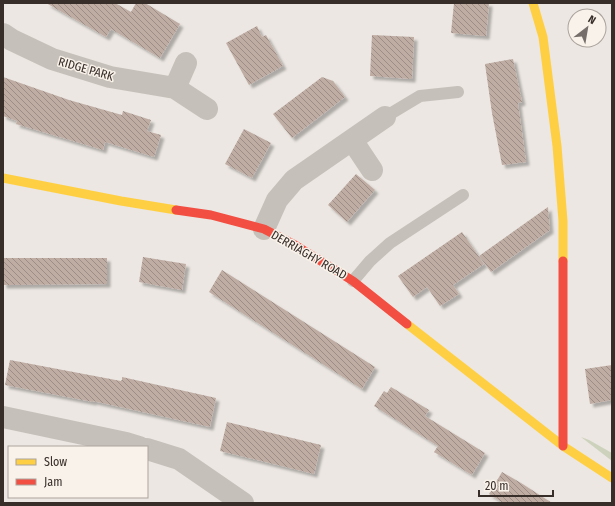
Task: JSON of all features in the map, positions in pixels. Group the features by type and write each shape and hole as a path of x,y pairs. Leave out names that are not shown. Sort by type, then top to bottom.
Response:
{"street":[{"path":"533,3 544,37 557,146 563,221 563,446"},
{"name":"RIDGE PARK","path":"3,34 52,60 110,77 175,88 207,109"},
{"path":"175,88 186,63"},
{"path":"264,229 277,200 294,180 385,117"},
{"path":"352,140 372,170"},
{"name":"DERRIAGHY ROAD","path":"3,178 121,201 211,215 264,229 353,281 563,446 612,478"},
{"path":"3,417 136,446"},
{"path":"148,450 179,459 243,503"}],"lane":[{"path":"385,117 420,96 458,92"},
{"path":"353,281 370,260 390,243 463,195"}],"green space":[{"path":"581,437 612,453 612,461"}],"building":[{"path":"46,3 115,3 131,12 136,3 145,3 180,24 160,58 111,29 106,37"},
{"path":"454,3 489,3 486,36 451,33"},
{"path":"257,26 262,37 266,35 283,66 249,85 226,43"},
{"path":"372,35 414,37 412,79 370,76"},
{"path":"513,59 522,102 518,103 526,162 502,165 492,113 485,64"},
{"path":"3,77 69,100 122,115 123,111 151,120 147,131 161,135 154,157 105,142 103,150 16,124 17,121 3,116"},
{"path":"322,77 333,81 345,97 292,138 273,114"},
{"path":"244,129 271,143 252,178 225,164"},
{"path":"356,174 375,190 347,222 328,205"},
{"path":"548,207 550,230 491,272 479,256"},
{"path":"462,232 484,264 453,285 459,294 440,306 427,287 413,297 398,276"},
{"path":"143,257 186,264 182,290 139,282"},
{"path":"3,258 107,258 107,284 3,285"},
{"path":"222,270 375,367 362,389 209,292"},
{"path":"10,360 121,381 122,377 216,398 210,427 93,401 5,385"},
{"path":"612,365 612,400 590,404 585,369"},
{"path":"391,387 429,410 425,416 485,453 472,475 434,452 438,446 374,406 384,391 387,393"},
{"path":"227,422 321,445 314,474 220,451"},
{"path":"502,472 552,503 503,503 489,494"}],"traffic: slow":[{"path":"533,3 543,37 557,146 563,221 563,261"},
{"path":"3,178 176,210"},
{"path":"407,324 563,446 612,478"}],"traffic: jam":[{"path":"176,210 211,215 264,229 295,245 353,281 407,324"},
{"path":"563,261 563,446"}]}
